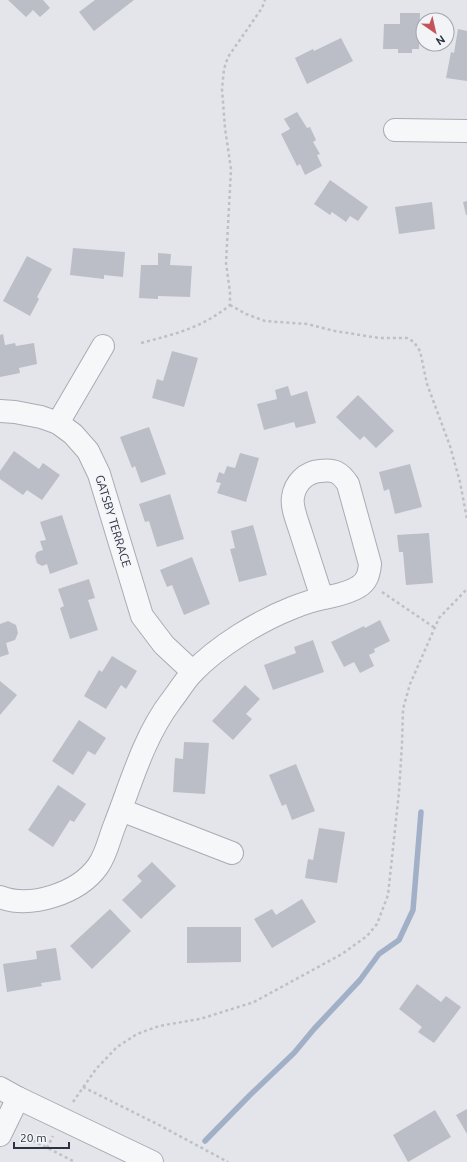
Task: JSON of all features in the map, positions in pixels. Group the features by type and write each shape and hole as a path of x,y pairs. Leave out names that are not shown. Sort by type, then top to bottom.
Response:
{"street":[{"path":"395,130 467,131"},
{"path":"58,423 103,346"},
{"name":"GATSBY TERRACE","path":"0,411 41,417 58,423 73,434 88,451 99,474 142,616 164,645 193,672"},
{"path":"0,897 14,901 42,899 55,896 73,888 87,877 97,866 121,810 147,742 161,715 193,672 223,646 256,625 291,608 322,598 349,592 360,586 368,577 370,564 348,484 341,474 327,470 313,472 304,477 297,486 293,498 295,514 322,598"},
{"path":"121,810 232,853"},
{"path":"2,1131 9,1093 152,1162"}],"path":[{"path":"141,343 203,324 217,316 230,305 230,292 226,263 231,169 225,128 222,88 224,69 228,57 266,0"},
{"path":"230,305 246,314 265,321 307,324 335,331 379,338 407,338 414,342 420,351 427,384 450,446 460,482 467,519"},
{"path":"365,580 435,628"},
{"path":"47,1148 62,1119 83,1087 96,1069 118,1046 137,1034 159,1026 200,1019 254,1002 342,954 367,936 377,924 388,895 399,792 403,709 410,684 440,618 467,589"},
{"path":"83,1087 228,1162"},
{"path":"2,1131 47,1148 75,1162"}],"building":[{"path":"8,0 43,0 50,8 40,17 33,10 26,17"},
{"path":"95,0 134,0 94,31 79,12"},
{"path":"400,13 415,13 415,49 412,49 412,53 398,53 398,49 383,49 384,24 400,24"},
{"path":"458,29 467,31 467,81 446,78 451,52 455,52"},
{"path":"341,38 353,61 307,84 295,58"},
{"path":"297,112 307,128 310,127 316,140 313,142 320,154 317,155 322,166 305,175 300,164 297,166 281,134 290,129 284,119"},
{"path":"330,180 368,207 358,221 350,216 346,222 332,212 330,215 314,204"},
{"path":"467,201 467,215 466,215 463,202"},
{"path":"432,202 435,229 399,234 395,207"},
{"path":"73,248 125,252 123,277 104,275 104,279 70,275"},
{"path":"158,253 171,254 170,265 192,266 190,297 158,296 158,299 139,298 141,265 158,265"},
{"path":"27,256 52,269 37,297 39,299 30,316 3,301"},
{"path":"3,334 5,345 15,343 16,346 34,343 37,364 19,368 20,373 0,377 0,335"},
{"path":"172,351 198,358 184,407 152,398 157,379 163,381"},
{"path":"288,386 291,396 307,391 316,423 296,428 294,422 264,430 257,404 277,399 275,390"},
{"path":"358,395 394,431 376,448 364,436 360,440 336,417"},
{"path":"149,427 166,474 141,483 135,466 132,468 120,437"},
{"path":"14,451 39,469 43,463 60,475 42,500 27,490 23,495 0,479 0,471"},
{"path":"240,453 259,458 246,502 217,493 221,483 216,482 219,472 224,474 227,466 235,468"},
{"path":"410,464 422,507 395,514 389,489 384,491 379,472"},
{"path":"170,494 184,539 157,547 149,521 145,522 139,504"},
{"path":"62,515 78,564 50,574 47,564 42,566 37,563 35,556 37,552 43,550 40,541 46,540 40,522"},
{"path":"253,525 267,575 239,582 230,549 235,548 231,531"},
{"path":"429,533 433,583 406,585 403,552 399,552 397,535"},
{"path":"192,557 210,604 184,615 172,585 167,587 160,570"},
{"path":"89,579 95,598 88,600 98,630 70,639 60,608 64,606 58,589"},
{"path":"380,620 390,641 374,649 375,652 369,655 374,666 360,673 354,662 344,667 331,642"},
{"path":"8,621 16,625 18,633 15,640 6,643 9,654 0,657 0,624"},
{"path":"313,640 324,672 273,690 264,665 296,653 294,647"},
{"path":"112,656 137,671 126,689 121,685 106,709 84,696 99,670 102,672"},
{"path":"0,681 17,695 0,715"},
{"path":"245,685 260,699 246,714 252,719 233,740 212,721"},
{"path":"79,720 106,738 95,755 88,751 73,775 52,761"},
{"path":"184,742 209,743 205,794 173,792 175,758 183,759"},
{"path":"296,764 315,811 292,820 286,804 282,806 269,775"},
{"path":"58,785 86,804 74,822 70,820 53,847 28,830"},
{"path":"319,828 345,832 337,883 305,878 308,859 313,860"},
{"path":"152,862 176,886 141,919 122,900 142,881 137,876"},
{"path":"302,899 316,922 272,948 254,919 272,909 276,915"},
{"path":"110,909 131,931 92,969 70,946"},
{"path":"187,927 241,927 241,962 187,963"},
{"path":"56,948 61,980 41,983 42,986 7,992 3,964 37,959 36,951"},
{"path":"417,984 441,1002 446,996 461,1007 434,1043 418,1032 422,1027 399,1009"},
{"path":"467,1109 467,1134 456,1115"},
{"path":"435,1110 451,1137 408,1162 393,1135"}],"waterway":[{"path":"205,1141 294,1053 314,1029 360,980 379,954 399,940 413,910 421,812"}]}
